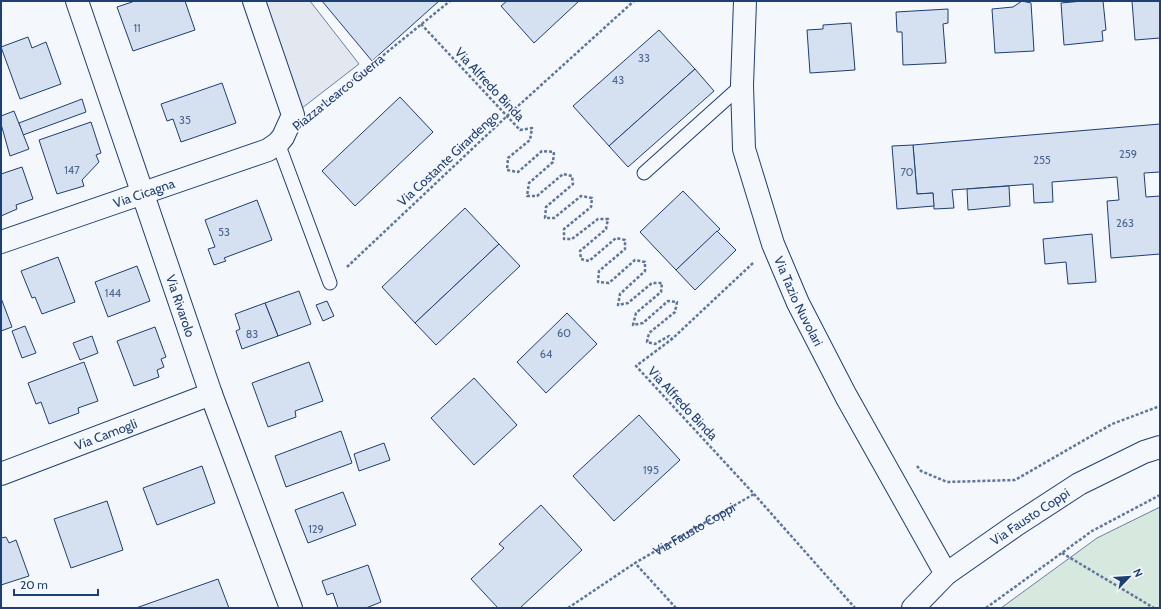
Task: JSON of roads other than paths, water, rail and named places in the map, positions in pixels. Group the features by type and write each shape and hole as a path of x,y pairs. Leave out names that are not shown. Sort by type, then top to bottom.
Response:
{"street":[{"name":"Via Rivarolo","path":"77,1 210,394 291,608"},
{"name":"Piazza Learco Guerra","path":"254,1 293,116 281,140"},
{"name":"Via Tazio Nuvolari","path":"745,1 742,85 744,149 773,244 798,303 846,396 946,574"},
{"name":"Via Cicagna","path":"1,242 268,150 281,140"},
{"name":"Via Camogli","path":"1,474 210,394"},
{"name":"Via Fausto Coppi","path":"914,608 946,574 1079,484 1144,452 1160,447"}],"lane":[{"path":"644,174 742,85"},
{"path":"281,140 330,283"}]}
